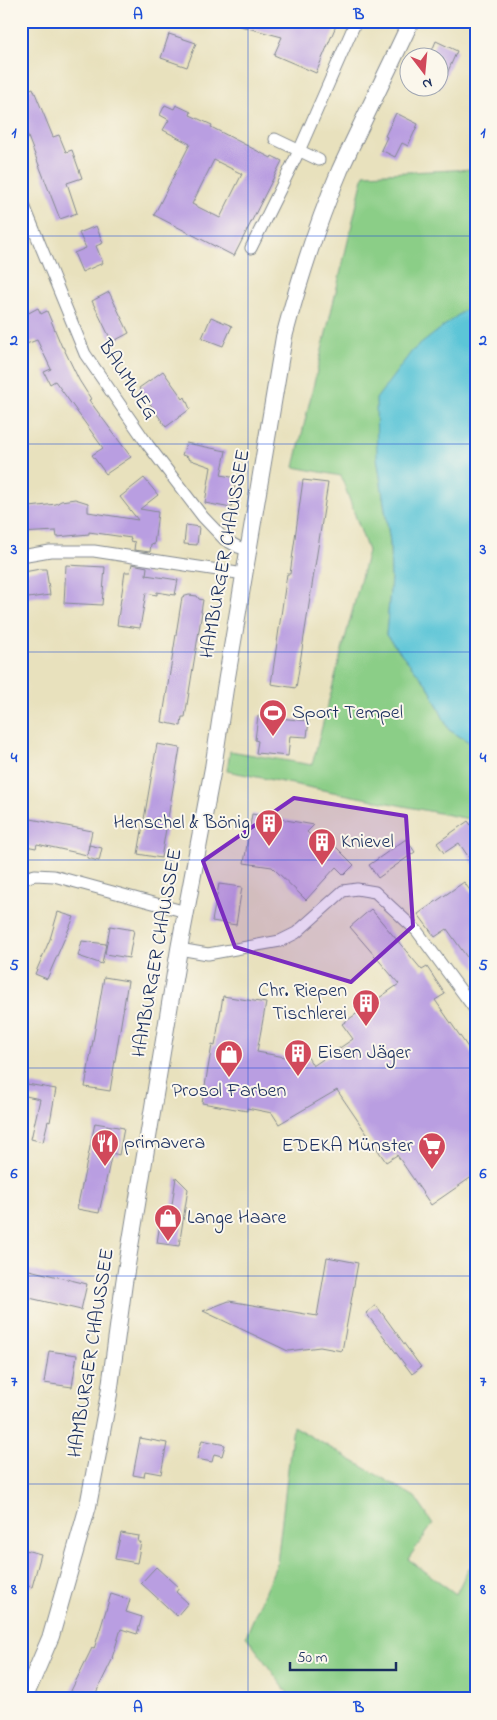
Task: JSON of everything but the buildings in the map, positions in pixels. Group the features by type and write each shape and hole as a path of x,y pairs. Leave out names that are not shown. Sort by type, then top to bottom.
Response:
{"main road":[{"name":"HAMBURGER CHAUSSEE","path":"24,1699 51,1636 88,1506 109,1394 123,1285 179,949 213,768 284,337 297,286 340,171 411,21"}],"street":[{"path":"251,248 299,151 356,21"},
{"path":"275,139 319,160"},
{"name":"BAUMWEG","path":"21,198 85,354 148,445 203,517 224,539 248,550"},
{"path":"21,556 50,551 94,551 244,574"},
{"path":"21,878 35,874 54,876 186,912"},
{"path":"179,949 208,954 280,941 296,934 343,892 357,889 375,892 417,931 476,1012"}],"highlighted area":[{"path":"294,798 406,816 413,926 351,982 235,947 203,861"}],"green space":[{"path":"476,169 476,301 413,351 377,457 390,542 391,579 386,635 428,686 449,730 476,746 476,822 469,819 227,771 230,751 312,765 368,551 341,476 294,467 364,174"},
{"path":"293,1426 415,1497 433,1524 408,1559 456,1594 468,1569 476,1563 476,1699 292,1699 246,1636 277,1563"}],"water":[{"path":"476,301 476,746 449,730 428,686 386,635 391,579 390,542 377,457 376,399 412,351"}],"place":[{"name":"Sport Tempel","path":"273,737"},
{"name":"Henschel & Bönig","path":"269,847"},
{"name":"Knievel","path":"322,866"},
{"name":"Chr. Riepen Tischlerei","path":"366,1027"},
{"name":"Eisen Jäger","path":"298,1077"},
{"name":"Prosol Farben","path":"229,1078"},
{"name":"primavera","path":"105,1167"},
{"name":"EDEKA Münster","path":"432,1170"},
{"name":"Lange Haare","path":"168,1242"}]}
